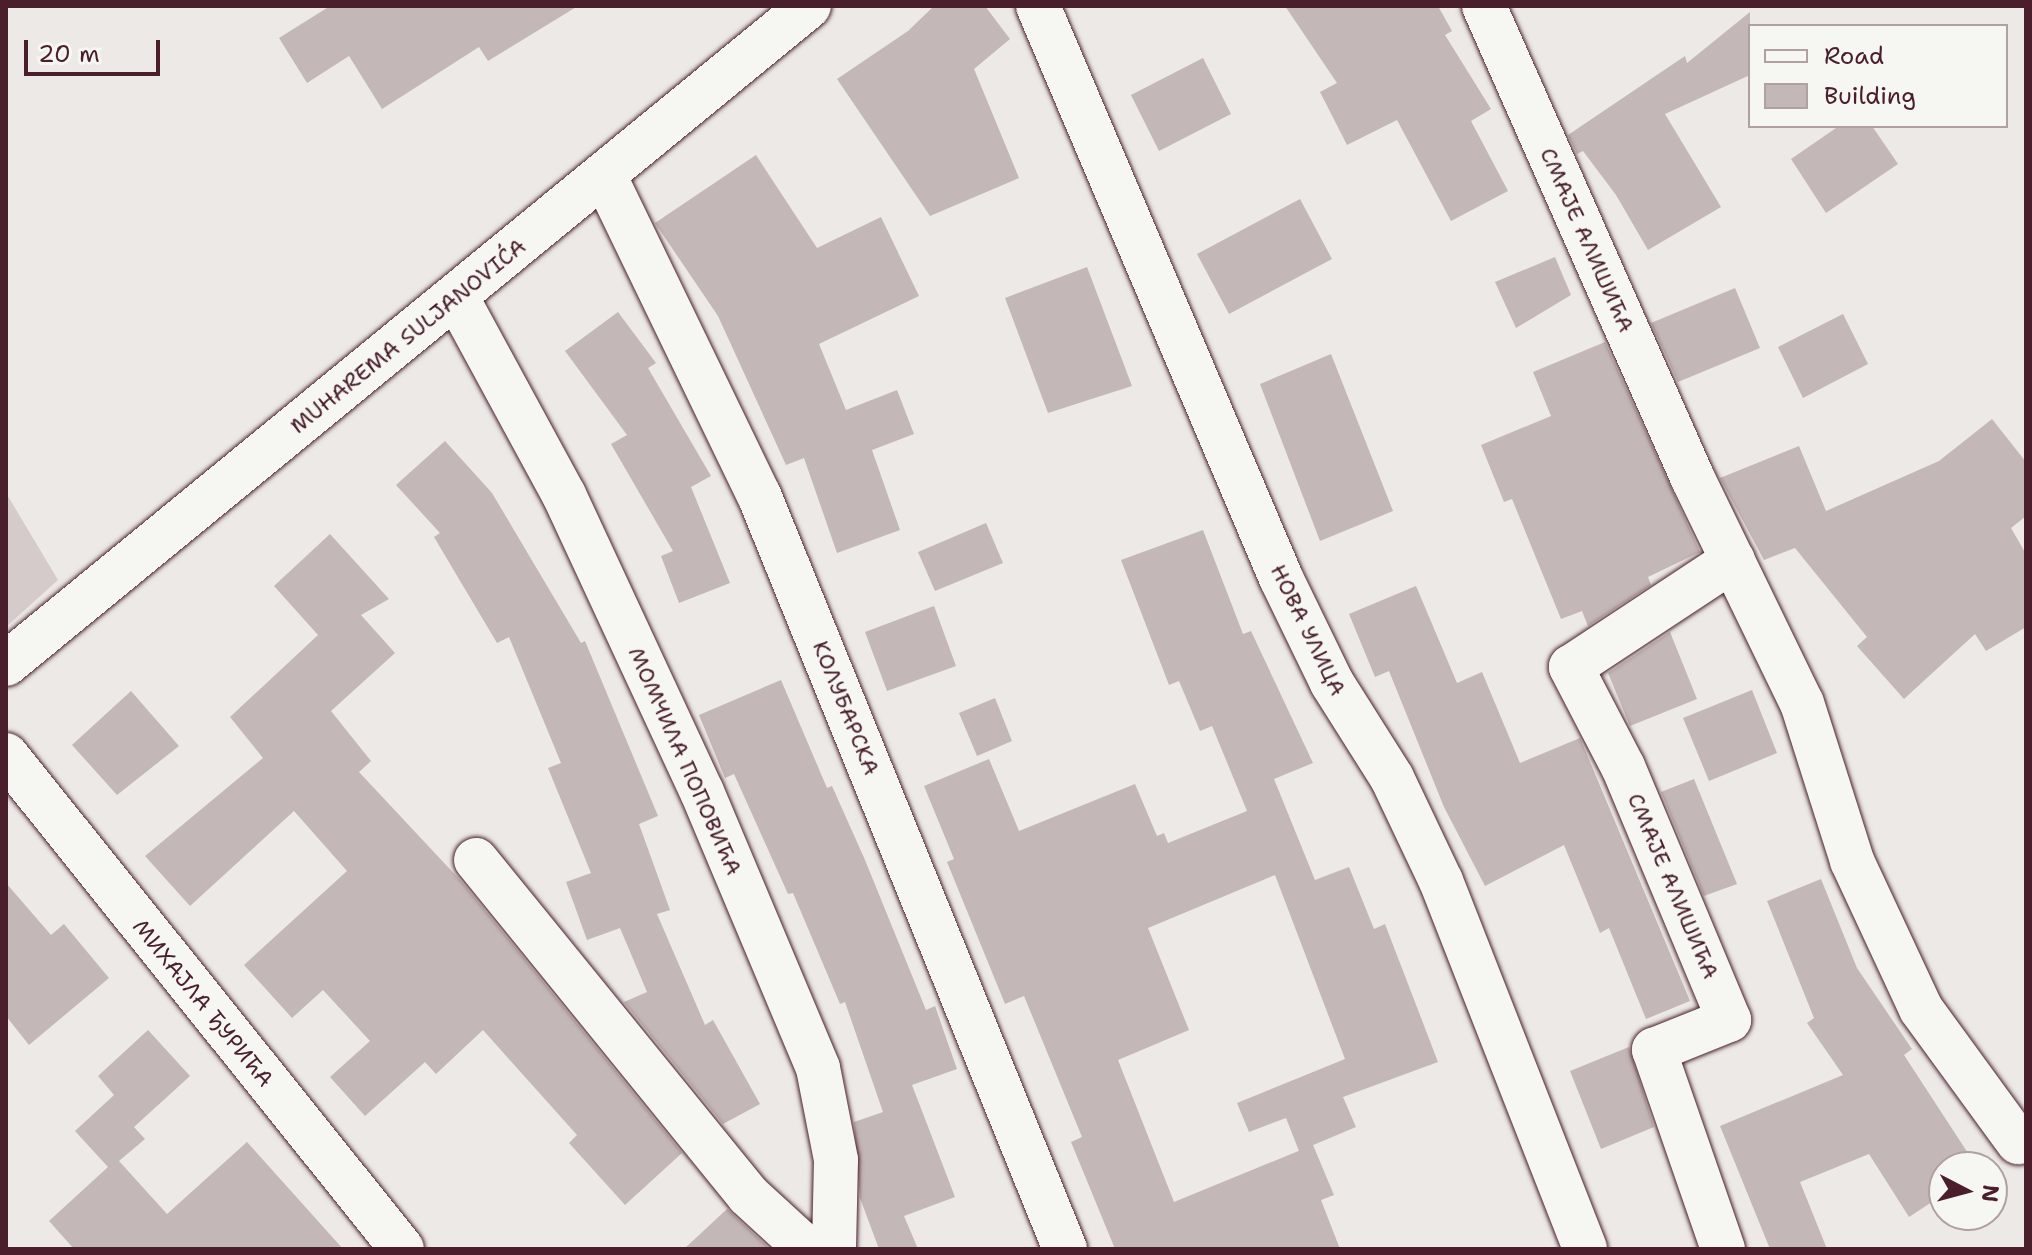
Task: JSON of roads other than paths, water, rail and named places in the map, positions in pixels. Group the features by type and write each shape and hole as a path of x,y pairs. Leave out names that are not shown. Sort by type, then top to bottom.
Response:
{"street":[{"name":"MUHAREMA SULJANOVIĆA","path":"6,664 605,177 809,6"},
{"name":"НОВА УЛИЦА","path":"1038,6 1281,578 1332,683 1392,778 1441,881 1585,1249"},
{"name":"СМАЈЕ АЛИШИЋА","path":"1484,6 1733,560 1802,703 1852,861 1921,1009 2018,1142"},
{"name":"КОЛУБАРСКА","path":"605,177 759,495 1065,1249"},
{"name":"МОМЧИЛА ПОПОВИЋА","path":"457,298 564,495 702,792 818,1068 836,1160 834,1249"},
{"name":"СМАЈЕ АЛИШИЋА","path":"1723,1249 1654,1050 1729,1020 1623,767 1571,667 1733,560"},
{"name":"МИХАЈЛА ЂУРИЋА","path":"6,755 402,1249"},
{"path":"476,860 748,1195 807,1249"}]}
